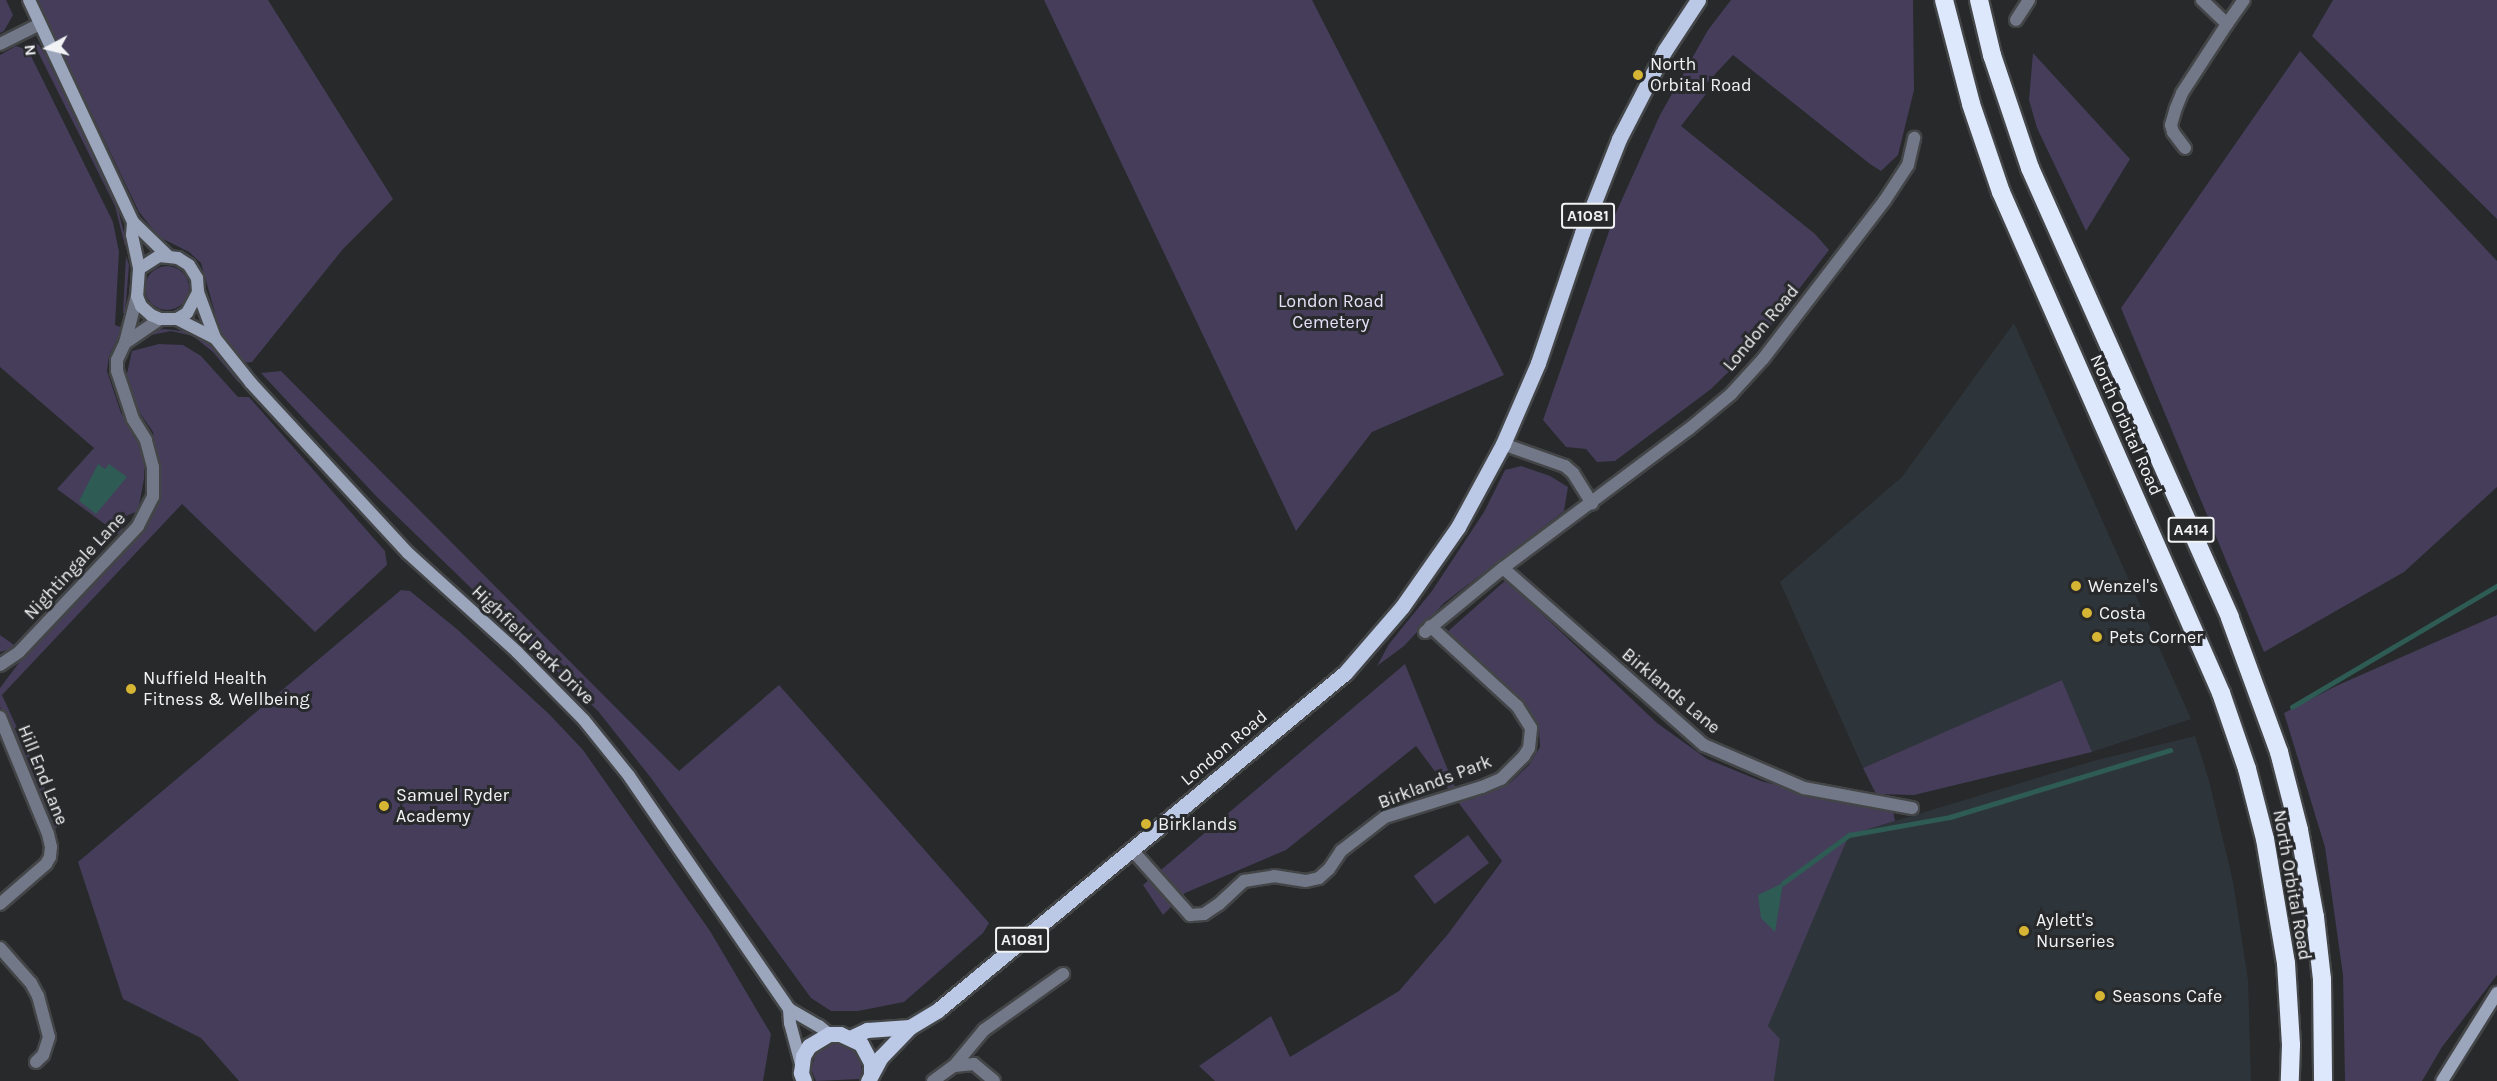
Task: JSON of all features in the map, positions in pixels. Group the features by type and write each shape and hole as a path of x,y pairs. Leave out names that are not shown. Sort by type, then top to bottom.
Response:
{"highway":[{"name":"North Orbital Road","path":"1944,0 1971,104 2001,192 2221,693 2247,769 2265,839 2286,963 2291,1045 2290,1081"},
{"name":"North Orbital Road","path":"1979,0 1995,65 2030,168 2230,618 2276,742 2299,830 2315,917 2322,979 2323,1081"}],"main road":[{"name":"London Road","path":"869,1078 881,1057 910,1027 938,1010 1345,673 1402,607 1445,544 1503,444 1538,363 1582,233 1619,139 1665,50 1698,0"},
{"name":"London Road","path":"828,1034 852,1037 867,1030 910,1027"},
{"path":"804,1081 801,1064 809,1047 828,1034"},
{"name":"London Road","path":"852,1037 867,1053 869,1078"}],"street":[{"name":"Highfield Park Drive","path":"29,0 133,222 168,256 178,258 189,265 197,278 198,292 215,338 251,383 318,458 400,544 517,652 584,720 629,776 789,1009 819,1026 828,1034"},
{"path":"2016,20 2029,0"},
{"path":"2202,0 2227,24"},
{"path":"2185,148 2173,132 2172,119 2182,93 2244,0"},
{"path":"0,44 40,24"},
{"name":"London Road","path":"1427,629 1503,568 1592,504 1731,394 1763,359 1885,200 1908,165 1914,138"},
{"name":"Highfield Park Drive","path":"133,222 132,235 140,269 137,296"},
{"path":"140,269 153,258 168,256"},
{"path":"177,319 188,313 198,292"},
{"path":"125,344 160,320 146,310 137,296"},
{"name":"Nightingale Lane","path":"0,665 20,652 138,526 153,497 153,467 146,440 133,419 118,377 117,360 125,344 137,296"},
{"name":"Highfield Park Drive","path":"160,320 177,319 215,338"},
{"path":"1503,444 1565,466 1574,473 1592,504"},
{"name":"Birklands Lane","path":"1503,568 1704,745 1804,788 1912,808"},
{"name":"Birklands Park","path":"1132,851 1190,915 1204,914 1219,904 1244,881 1274,876 1306,881 1319,878 1329,869 1341,850 1385,817 1501,779 1529,748 1531,728 1517,706 1427,629"},
{"name":"Hill End Lane","path":"0,717 48,834 51,847 50,857 46,864 0,904"},
{"path":"0,948 31,983 38,996 49,1036 43,1055 36,1062"},
{"path":"933,1081 954,1066 984,1030 1063,974"},
{"path":"2442,1081 2497,993"},
{"name":"Highfield Park Drive","path":"789,1009 790,1023 801,1064"},
{"path":"954,1066 974,1064 994,1081"}],"shaded area":[{"path":"2014,323 2191,719 2092,752 2062,680 1863,768 1780,582 1902,477"},
{"path":"98,464 105,469 109,464 127,477 96,514 79,501"},
{"name":"Aylett's Nurseries","path":"2195,736 2209,781 2233,882 2248,980 2251,1081 1774,1081 1780,1039 1768,1026 1849,835 2093,761"},
{"path":"1783,883 1775,932 1761,918 1758,895"}],"green space":[{"path":"0,0 6,0 13,15 4,31 0,33"},
{"path":"37,0 268,0 393,199 343,249 252,362 243,363 220,331 201,263 189,252 159,237 139,212"},
{"name":"London Road Cemetery","path":"1044,0 1312,0 1504,375 1372,432 1296,531"},
{"path":"1731,0 1913,0 1914,90 1898,155 1881,171 1733,55 1701,89 1706,94 1681,126 1815,234 1829,250 1756,345 1711,389 1615,461 1597,462 1586,449 1566,447 1543,420 1614,217 1660,115 1708,30"},
{"path":"2333,0 2497,0 2497,219 2312,36"},
{"path":"33,42 39,45 45,54 117,205 127,245 125,246 115,206"},
{"path":"16,46 28,50 113,222 119,252 115,325 123,328 109,356 107,371 121,413 139,437 145,457 144,479 138,511 126,516 121,536 57,489 94,448 0,367 0,55"},
{"path":"2300,51 2497,261 2497,487 2404,572 2264,652 2121,308"},
{"path":"2033,53 2130,159 2086,231 2037,128 2029,100"},
{"path":"126,256 129,265 125,314 123,313"},
{"path":"167,266 182,273 189,288 182,303 167,310 152,303 145,288 152,273"},
{"path":"164,329 191,332 207,342 240,381 239,383 213,352 193,336 171,331 151,335 149,332"},
{"path":"159,344 183,345 201,356 238,397 249,397 385,551 387,565 315,632 182,504 2,695 62,826 53,829 0,707 0,688 21,660 145,526 158,497 160,473 153,432 133,403 126,378 132,351"},
{"path":"281,371 679,771 779,685 989,923 983,933 904,1002 858,1011 831,1011 811,998 651,778 598,711 376,496 261,373"},
{"path":"1521,466 1550,476 1568,487 1564,511 1444,603 1404,646 1377,666 1389,644 1432,591 1484,512 1505,470"},
{"path":"1506,580 1657,723 1707,759 1761,781 1846,803 1893,810 1895,821 1849,835 1768,1026 1780,1039 1774,1081 1215,1081 1199,1066 1271,1016 1290,1057 1399,991 1448,934 1502,861 1416,746 1286,850 1185,893 1163,915 1143,885 1405,664 1454,785 1469,800 1510,783 1529,765 1540,747 1539,729 1527,707 1446,633"},
{"name":"Samuel Ryder Academy","path":"401,590 410,591 458,630 549,714 583,750 710,931 771,1034 763,1081 239,1081 201,1038 123,999 78,862"},
{"path":"2497,615 2497,975 2442,1047 2422,1081 2345,1081 2343,975 2325,847 2284,713 2336,686"},
{"path":"0,635 17,647 0,652"},
{"path":"2062,680 2092,752 1914,795 1876,794 1863,768"},
{"path":"1468,835 1489,863 1435,904 1414,876"},
{"path":"838,1042 853,1048 859,1055 862,1071 860,1079 816,1081 811,1069 816,1053 829,1043"}],"waterway":[{"path":"2292,707 2497,586"},
{"path":"1783,883 1849,835 1950,817 2170,750"}],"place":[{"name":"North Orbital Road","path":"1638,75"},
{"name":"Wenzel's","path":"2076,586"},
{"name":"Costa","path":"2087,613"},
{"name":"Pets Corner","path":"2097,637"},
{"name":"Nuffield Health Fitness & Wellbeing","path":"131,689"},
{"name":"Samuel Ryder Academy","path":"384,806"},
{"name":"Birklands","path":"1146,824"},
{"name":"Aylett's Nurseries","path":"2024,931"},
{"name":"Seasons Cafe","path":"2100,996"}]}
